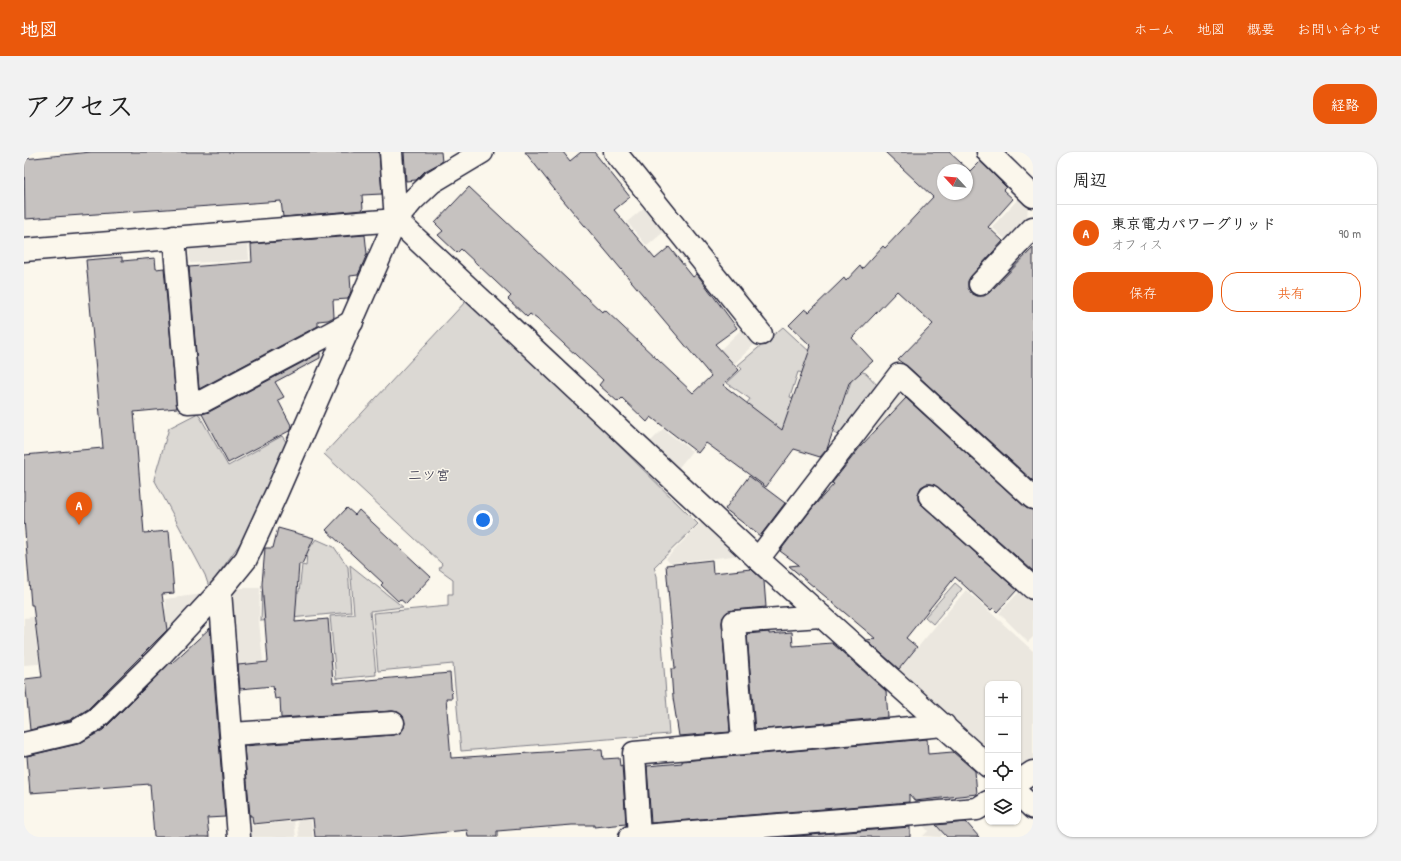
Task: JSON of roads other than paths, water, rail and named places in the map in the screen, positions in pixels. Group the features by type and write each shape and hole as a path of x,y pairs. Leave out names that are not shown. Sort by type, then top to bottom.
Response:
{"street":[{"path":"391,152 396,220 758,559 985,763"},
{"path":"24,744 75,732 96,719 158,658 220,591 246,559 396,220 413,200 432,182 482,152"},
{"path":"615,152 761,334"},
{"path":"988,152 1033,196"},
{"path":"24,250 396,220"},
{"path":"980,284 1033,228"},
{"path":"174,237 188,402 204,401 352,322"},
{"path":"758,559 899,375 1033,498"},
{"path":"930,496 1033,588"},
{"path":"220,591 239,837"},
{"path":"743,742 734,622 821,616"},
{"path":"232,734 393,723"},
{"path":"944,725 743,742 634,754 636,837 977,809 985,804"},
{"path":"1021,780 1033,772"},
{"path":"1021,797 1033,808"}],"place":[{"name":"東京電力パワーグリッド","path":"79,525"}],"district":[{"name":"二ツ宮","path":"429,475"}]}
